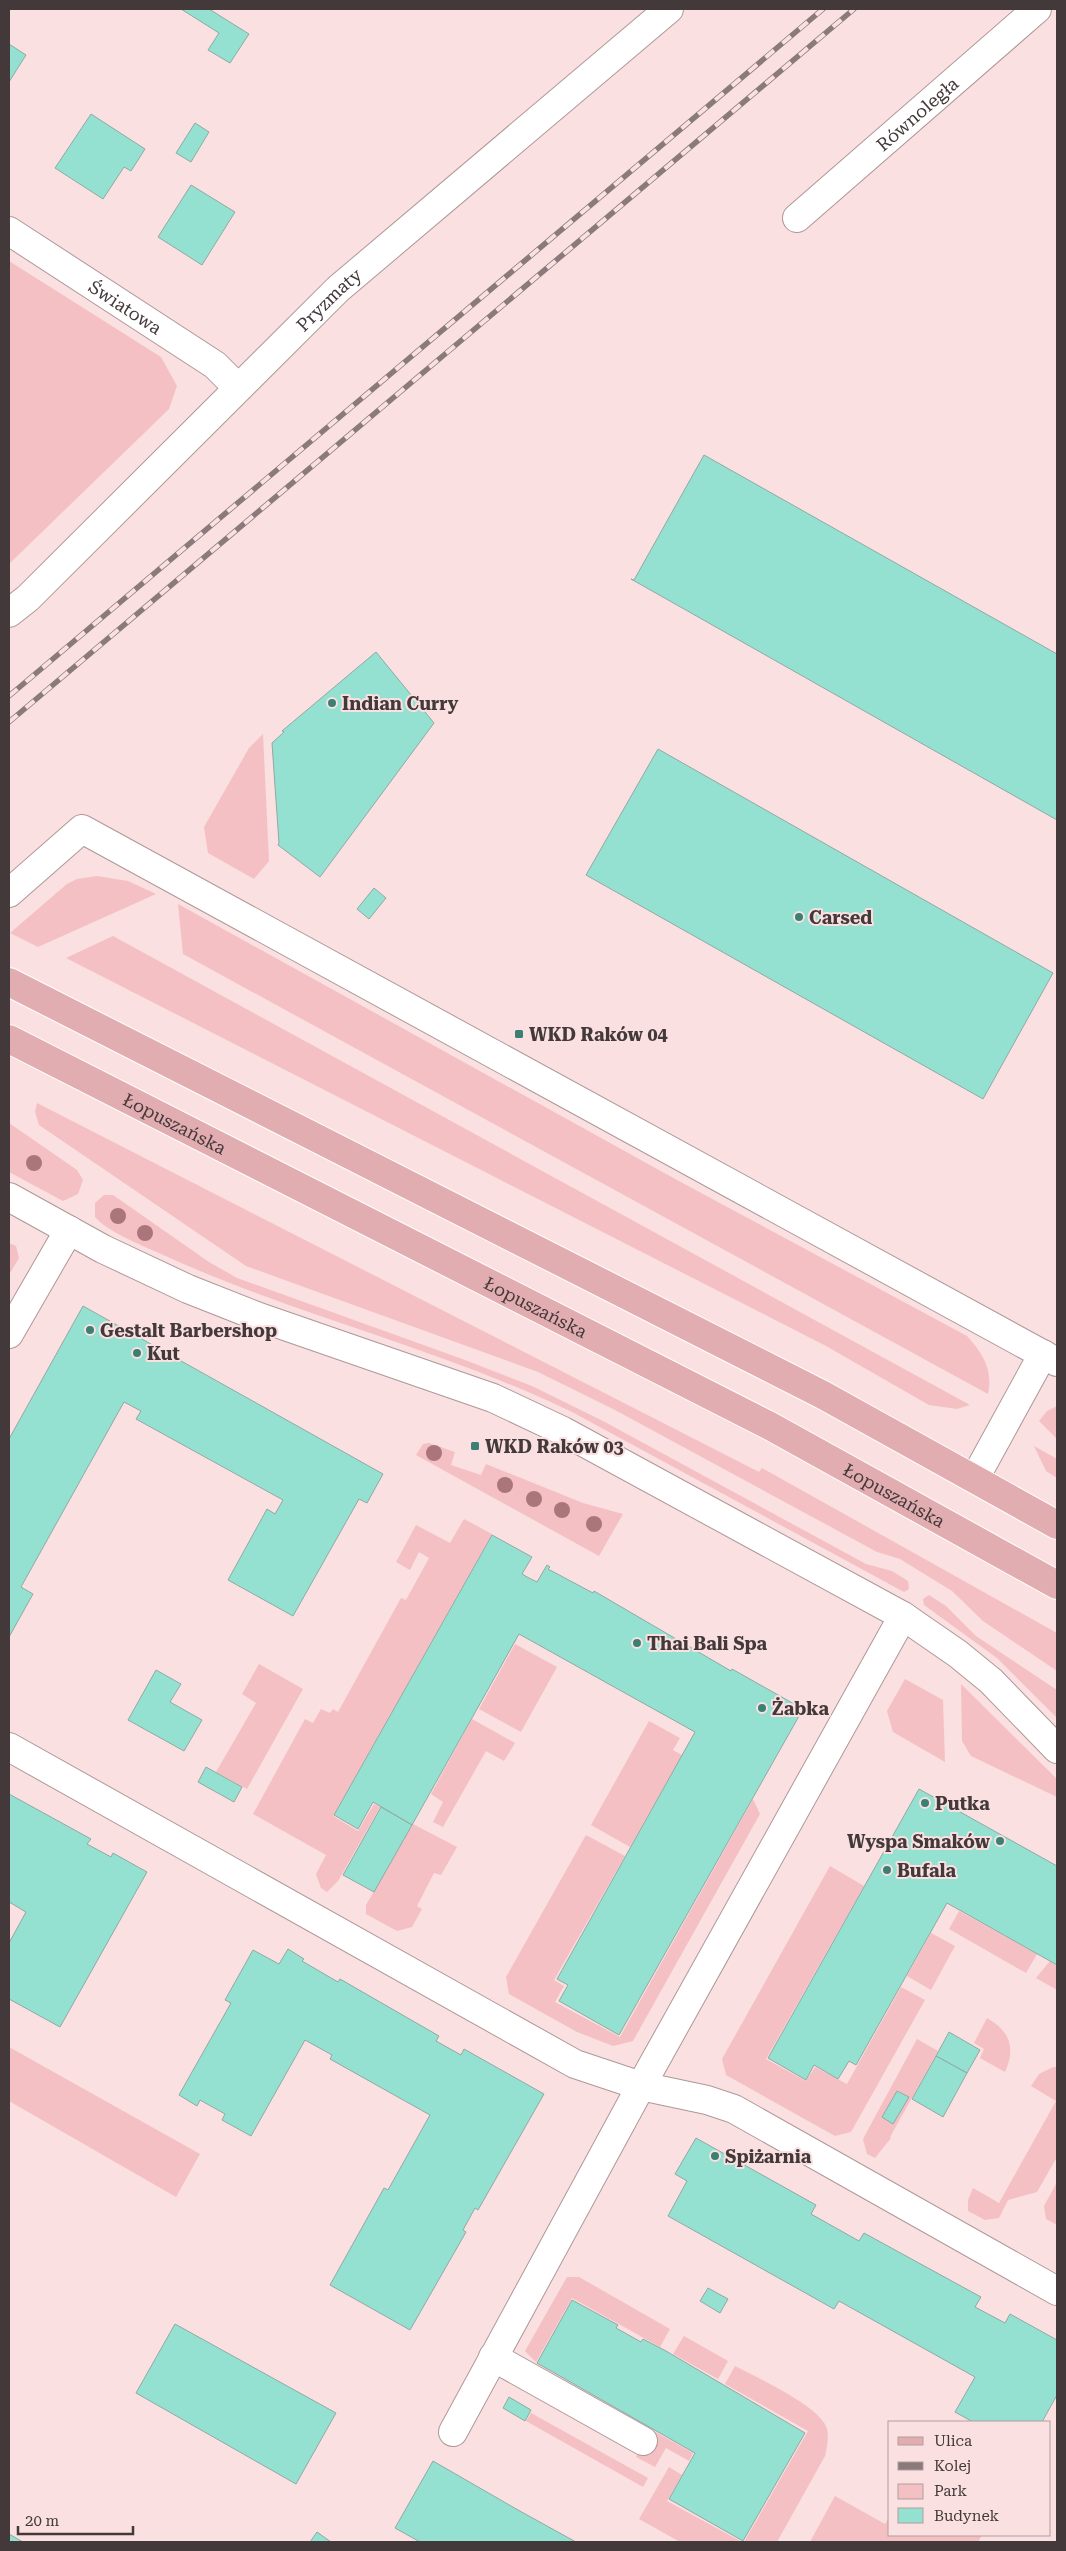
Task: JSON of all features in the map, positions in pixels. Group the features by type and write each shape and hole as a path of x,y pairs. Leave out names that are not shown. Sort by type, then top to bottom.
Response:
{"main road":[{"path":"9,982 823,1395 1057,1525"},
{"name":"Łopuszańska","path":"9,1039 770,1426 1057,1584"}],"street":[{"name":"Pryzmaty","path":"9,613 28,598 237,387 338,289 669,9"},
{"name":"Równoległa","path":"797,218 1038,9"},
{"name":"Światowa","path":"9,231 215,365 237,387"},
{"path":"9,894 82,829 1050,1358 975,1478"},
{"path":"9,1197 145,1269 224,1303 494,1398 572,1435 903,1616 958,1654 991,1681 1057,1749"},
{"path":"9,1334 69,1230"},
{"path":"454,2432 641,2086 903,1616"},
{"path":"9,1748 575,2064 641,2086 707,2100 734,2109 1057,2291"},
{"path":"493,2357 643,2442"}],"green space":[{"path":"9,261 161,357 177,386 169,409 9,564"},
{"path":"263,734 269,861 254,879 208,853 204,827 249,748"},
{"path":"97,876 128,881 156,894 38,947 10,933 67,884 77,879"},
{"path":"178,904 677,1180 967,1336 978,1349 988,1369 988,1394 183,954"},
{"path":"113,936 970,1405 957,1409 929,1405 826,1346 66,958"},
{"path":"37,1103 759,1472 762,1468 1057,1633 1057,1671 983,1621 952,1591 900,1559 877,1552 615,1410 538,1372 246,1266 39,1125 35,1112"},
{"path":"9,1123 77,1170 83,1180 78,1194 63,1201 9,1172"},
{"path":"104,1195 113,1195 209,1262 237,1278 532,1386 603,1421 866,1564 892,1571 908,1581 909,1589 904,1592 572,1412 523,1390 422,1351 269,1298 129,1240 101,1223 95,1217 95,1203"},
{"path":"9,1243 16,1246 19,1258 9,1275"},
{"path":"1057,1406 1057,1439 1039,1421 1047,1411"},
{"path":"429,1443 455,1452 451,1465 481,1475 486,1464 583,1503 623,1514 599,1556 416,1455 423,1444"},
{"path":"1034,1446 1057,1459 1057,1478 1046,1471"},
{"path":"464,1519 492,1534 333,1816 358,1831 374,1804 380,1807 338,1881 327,1892 321,1888 316,1874 326,1855 253,1814 305,1719 313,1723 321,1709 330,1713 333,1709 338,1712 401,1598 406,1600 429,1558 419,1552 410,1570 396,1562 416,1525 450,1543"},
{"path":"929,1595 946,1606 976,1636 1057,1690 1057,1718 997,1658 924,1605 923,1599"},
{"path":"515,1644 557,1667 521,1732 479,1709"},
{"path":"259,1664 303,1689 247,1789 216,1772 256,1703 242,1694"},
{"path":"905,1679 943,1700 945,1762 893,1732 887,1711"},
{"path":"961,1684 1057,1779 1057,1797 971,1756 962,1741"},
{"path":"472,1719 515,1743 504,1761 486,1751 443,1827 433,1822 443,1802 431,1794"},
{"path":"649,1721 680,1738 673,1750 682,1755 630,1847 591,1825"},
{"path":"753,1799 760,1814 633,2041 613,2046 577,2032 509,1994 506,1977 586,1835 625,1856 554,1980 564,1986 555,2002 620,2037"},
{"path":"413,1824 457,1847 441,1875 434,1873 417,1906 422,1909 412,1927 397,1931 366,1914 366,1905"},
{"path":"830,1866 864,1886 766,2059 806,2081 815,2067 847,2084 901,1987 925,2000 851,2132 835,2136 726,2075 722,2059"},
{"path":"959,1911 1037,1954 1026,1973 949,1929"},
{"path":"931,1933 955,1946 931,1990 907,1976"},
{"path":"1050,1961 1057,1966 1057,1990 1036,1978"},
{"path":"987,2018 1006,2034 1009,2041 1010,2055 1005,2072 980,2058 984,2049 974,2043"},
{"path":"917,2039 938,2051 891,2138 875,2158 867,2154 863,2139","holes":["898,2091 908,2097 893,2123 882,2117"]},
{"path":"9,2047 200,2154 176,2197 9,2101"},
{"path":"1057,2067 1057,2157 1037,2192 1008,2200 999,2218 985,2220 968,2211 968,2200 973,2188 999,2203 1056,2101 1031,2086 1039,2074"},
{"path":"1057,2182 1057,2225 1046,2219 1044,2206"},
{"path":"567,2277 579,2277 670,2329 660,2347 572,2298 536,2362 525,2351"},
{"path":"684,2336 728,2361 718,2379 673,2354"},
{"path":"735,2366 801,2402 822,2420 827,2429 828,2439 825,2456 777,2542 744,2542 808,2431 725,2384"},
{"path":"531,2413 648,2478 643,2487 526,2421"},
{"path":"652,2430 693,2453 689,2461 666,2448 655,2467 636,2457"},
{"path":"669,2467 682,2475 667,2501 742,2542 680,2542 639,2519"},
{"path":"835,2496 885,2524 888,2519 888,2536 981,2536 978,2542 810,2542"}],"building":[{"path":"181,9 209,9 249,34 230,63 208,50 219,33"},
{"path":"9,44 26,55 9,82"},
{"path":"91,114 145,149 131,171 124,167 103,199 55,168"},
{"path":"195,123 209,132 191,162 176,153"},
{"path":"191,185 235,212 202,265 158,237"},
{"path":"704,455 1057,654 1057,820 631,579 634,580"},
{"path":"376,652 434,723 320,877 278,845 272,743 284,732 282,731"},
{"path":"658,749 1053,973 983,1099 586,875"},
{"path":"374,888 386,898 369,919 357,909"},
{"path":"83,1306 383,1474 367,1503 359,1499 293,1616 228,1580 267,1509 275,1514 283,1500 136,1419 141,1411 124,1402 21,1587 33,1594 9,1637 9,1439"},
{"path":"492,1535 532,1557 522,1574 529,1578 537,1582 547,1565 550,1567 548,1569 593,1593 594,1591 731,1671 732,1669 803,1709 619,2035 559,2001 568,1985 557,1979 695,1732 519,1634 412,1825 373,1802 358,1829 334,1815"},
{"path":"156,1670 181,1684 170,1702 202,1720 184,1751 128,1720"},
{"path":"206,1767 242,1787 234,1802 198,1782"},
{"path":"919,1789 1057,1866 1057,1965 947,1903 856,2065 849,2061 838,2079 814,2065 806,2080 768,2058"},
{"path":"9,1794 91,1839 87,1844 111,1857 113,1853 147,1872 60,2027 9,1999 9,1943 26,1912 9,1902"},
{"path":"381,1807 412,1825 374,1892 343,1875"},
{"path":"288,1949 304,1959 302,1961 338,1982 340,1979 439,2036 436,2041 461,2055 464,2049 544,2094 478,2210 475,2208 463,2230 466,2232 410,2330 330,2285 384,2188 388,2190 430,2115 330,2059 332,2055 305,2040 251,2136 222,2120 225,2114 200,2100 197,2106 179,2095 231,2003 225,2000 253,1950 279,1964"},
{"path":"949,2032 980,2050 967,2073 936,2056"},
{"path":"936,2056 967,2073 943,2117 912,2099"},
{"path":"897,2091 909,2097 893,2124 882,2117"},
{"path":"696,2138 816,2205 811,2214 859,2241 864,2233 981,2297 975,2307 1005,2323 1010,2314 1057,2340 1057,2395 1043,2421 971,2421 955,2412 975,2377 839,2301 834,2309 668,2216 687,2181 675,2174"},
{"path":"708,2288 728,2299 720,2313 700,2301"},
{"path":"572,2300 618,2325 616,2328 641,2342 643,2339 666,2351 805,2433 743,2541 669,2499 695,2453 537,2363"},
{"path":"175,2324 336,2413 296,2484 136,2393"},
{"path":"509,2397 531,2410 525,2421 503,2408"},
{"path":"433,2461 576,2542 420,2542 395,2528"},
{"path":"317,2532 331,2542 310,2542"},
{"path":"9,2534 23,2542 9,2542"}],"railway":[{"path":"9,696 823,9"},
{"path":"9,722 854,9"}],"place":[{"name":"Indian Curry","path":"332,703"},
{"name":"Carsed","path":"799,917"},
{"name":"WKD Raków 04","path":"519,1034"},
{"name":"Gestalt Barbershop","path":"90,1330"},
{"name":"Kut","path":"137,1353"},
{"name":"WKD Raków 03","path":"475,1446"},
{"name":"Thai Bali Spa","path":"637,1643"},
{"name":"Żabka","path":"762,1708"},
{"name":"Putka","path":"925,1803"},
{"name":"Wyspa Smaków","path":"1000,1841"},
{"name":"Bufala","path":"887,1870"},
{"name":"Spiżarnia","path":"715,2156"}]}
